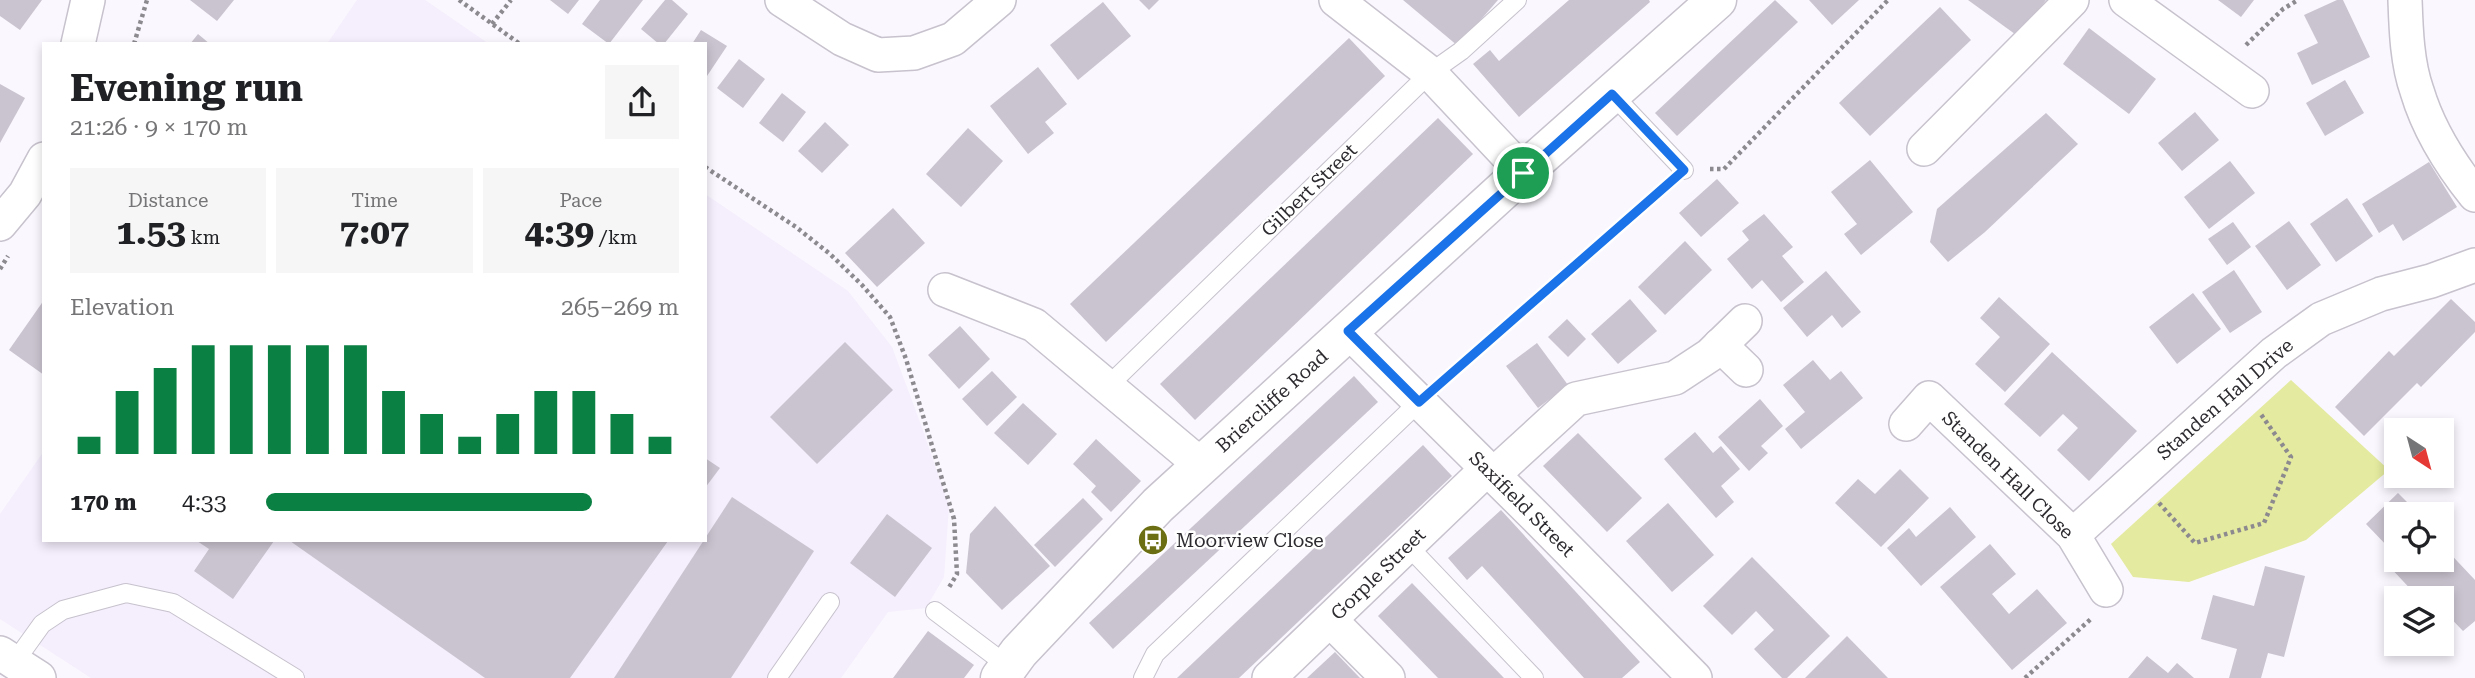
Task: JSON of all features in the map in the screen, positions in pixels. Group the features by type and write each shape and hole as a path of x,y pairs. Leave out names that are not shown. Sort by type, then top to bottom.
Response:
{"street":[{"path":"78,42 88,0"},
{"path":"782,0 842,39 878,55 914,53 953,39 999,0"},
{"path":"1336,0 1430,73 1523,173"},
{"name":"Briercliffe Road","path":"1004,672 1019,652 1158,505 1717,0"},
{"path":"1924,149 2072,0"},
{"path":"2126,0 2239,81"},
{"path":"2405,0 2406,32 2416,91 2440,143 2475,195"},
{"path":"0,223 25,194 42,163"},
{"name":"Standen Hall Drive","path":"2073,535 2239,383 2274,353 2321,319 2381,294 2431,281 2475,265"},
{"path":"946,290 1034,325 1201,465"},
{"name":"Gorple Street","path":"1269,678 1408,546 1576,399 1675,378 1710,355 1745,321"},
{"name":"Saxifield Street","path":"1348,331 1695,678"},
{"path":"1720,345 1746,370"},
{"name":"Standen Hall Close","path":"1906,424 1938,388 2073,535 2106,590"},
{"path":"1330,620 1388,678"}],"lane":[{"name":"Gilbert Street","path":"1107,387 1430,73 1461,51 1517,0"},
{"path":"1612,94 1684,170"},
{"path":"1143,678 1155,654 1419,402"},
{"path":"1408,546 1534,678"},
{"path":"18,665 42,624 64,610 126,593 173,603 295,678"},
{"path":"777,678 830,602"},
{"path":"935,611 1004,672"}],"path":[{"path":"135,42 147,0"},
{"path":"459,0 517,42"},
{"path":"492,24 511,0"},
{"path":"1419,402 1684,170 1724,169 1888,0"},
{"path":"2239,81 2250,39 2283,9 2298,0"},
{"path":"707,168 796,227 830,254 890,317 906,359 954,519 957,574 935,611"},
{"path":"2136,478 2196,543 2264,523 2291,457 2239,383"},
{"path":"2025,678 2112,601 2106,590"}],"shaded area":[{"path":"357,0 425,0 486,42 328,42"},
{"path":"707,195 848,291 892,347 949,506 944,577 926,608 888,612 841,678 91,678 0,619 0,514 42,454 42,542 707,542"}],"green space":[{"path":"2291,380 2384,465 2384,474 2306,540 2189,582 2133,577 2111,544"}],"building":[{"path":"0,0 42,0 20,30 0,16"},
{"path":"190,0 234,0 217,21"},
{"path":"550,0 579,0 568,14"},
{"path":"600,0 643,0 611,42 606,42 582,24"},
{"path":"665,0 672,0 688,14 666,42 657,42 641,29"},
{"path":"1139,0 1159,0 1149,10"},
{"path":"1403,0 1498,0 1458,46"},
{"path":"1569,0 1650,2 1519,117 1473,64 1490,50 1499,61"},
{"path":"1775,0 1798,22 1677,136 1655,113"},
{"path":"1809,0 1859,0 1832,25"},
{"path":"1968,0 2046,0 2019,37"},
{"path":"2218,0 2254,0 2241,17"},
{"path":"2337,0 2343,0 2370,57 2312,85 2297,53 2318,43 2304,15"},
{"path":"1103,2 1131,36 1078,80 1050,45"},
{"path":"1940,7 1971,40 1870,136 1839,103"},
{"path":"2089,28 2156,79 2129,114 2063,64"},
{"path":"701,30 727,46 707,76 707,42 693,42"},
{"path":"198,34 208,42 192,42"},
{"path":"1349,38 1385,76 1106,342 1070,304"},
{"path":"739,59 765,79 743,108 717,88"},
{"path":"1038,67 1067,104 1045,122 1054,133 1028,154 990,106"},
{"path":"2345,80 2364,113 2325,136 2306,103"},
{"path":"0,84 25,98 0,143"},
{"path":"782,93 806,112 783,142 759,123"},
{"path":"2195,112 2219,140 2182,171 2158,143"},
{"path":"2046,113 2078,144 1985,232 1948,262 1930,242 1937,209"},
{"path":"1438,118 1473,154 1195,420 1160,384"},
{"path":"825,122 849,145 822,173 798,151"},
{"path":"968,128 1003,161 961,207 926,174"},
{"path":"1870,160 1913,212 1861,255 1844,234 1857,224 1831,192"},
{"path":"2230,161 2255,193 2209,229 2184,197"},
{"path":"2429,162 2457,207 2403,241 2393,224 2379,233 2362,204"},
{"path":"1717,179 1739,203 1701,237 1679,213"},
{"path":"2347,198 2373,236 2336,262 2310,224"},
{"path":"893,208 925,243 877,287 845,253"},
{"path":"1764,214 1793,247 1782,256 1804,282 1781,302 1762,280 1752,289 1727,259 1749,240 1742,231"},
{"path":"2289,221 2321,265 2287,290 2255,246"},
{"path":"2233,222 2251,247 2227,265 2208,239"},
{"path":"1685,241 1712,270 1665,315 1638,287"},
{"path":"2234,270 2262,312 2230,333 2202,292"},
{"path":"1826,271 1861,312 1842,328 1832,315 1807,337 1783,308"},
{"path":"2193,293 2221,329 2177,364 2149,327"},
{"path":"1999,297 2050,344 2005,392 1975,364 2000,337 1980,318"},
{"path":"1630,299 1657,331 1618,364 1591,334"},
{"path":"2451,299 2475,322 2475,332 2421,387 2417,383 2364,436 2335,407 2389,351 2394,356"},
{"path":"42,303 42,374 9,350"},
{"path":"1567,319 1586,339 1568,357 1548,337"},
{"path":"960,326 990,359 959,389 928,355"},
{"path":"845,342 893,390 817,464 770,417"},
{"path":"1537,343 1568,385 1538,408 1506,366"},
{"path":"2052,352 2137,431 2089,481 2057,450 2078,428 2063,414 2040,437 2004,404"},
{"path":"1813,360 1830,380 1841,371 1863,398 1801,449 1785,429 1805,412 1783,385"},
{"path":"992,371 1017,397 987,426 962,399"},
{"path":"1354,376 1378,402 1113,649 1089,623"},
{"path":"1760,399 1783,426 1761,446 1768,453 1749,471 1718,437"},
{"path":"1023,403 1057,434 1028,465 994,433"},
{"path":"1695,432 1713,453 1721,446 1740,469 1721,486 1734,502 1716,518 1664,459"},
{"path":"1578,433 1642,498 1607,532 1543,466"},
{"path":"1096,439 1141,481 1111,512 1091,492 1096,486 1073,464"},
{"path":"1423,445 1452,476 1239,678 1177,678"},
{"path":"707,459 720,468 707,485"},
{"path":"1900,469 1929,498 1881,547 1835,503 1858,479 1875,494"},
{"path":"2398,493 2407,502 2389,502"},
{"path":"732,497 814,551 731,678 614,678 703,542 707,542 707,535"},
{"path":"1083,498 1103,519 1055,567 1034,545"},
{"path":"1668,503 1714,555 1672,592 1626,541"},
{"path":"995,506 1050,566 1002,610 966,573 970,534"},
{"path":"1950,507 1976,537 1921,586 1887,548 1909,528 1916,537"},
{"path":"2384,507 2384,543 2366,524"},
{"path":"1501,510 1640,662 1622,678 1584,678 1482,566 1467,580 1448,558"},
{"path":"887,514 932,548 895,597 850,563"},
{"path":"198,542 273,542 233,599 194,571 209,549"},
{"path":"291,542 667,542 570,678 485,678"},
{"path":"1990,544 2016,574 1992,594 2009,614 2037,589 2067,623 2012,670 1940,587"},
{"path":"1752,557 1830,636 1787,678 1782,678 1754,649 1774,630 1756,611 1732,635 1703,606"},
{"path":"2454,558 2475,580 2475,621 2463,631 2454,622 2454,586 2408,586 2394,572 2454,572"},
{"path":"2265,566 2305,576 2284,657 2268,653 2261,678 2229,678 2237,649 2201,639 2213,595 2254,606"},
{"path":"1412,583 1504,678 1438,678 1378,616"},
{"path":"928,631 974,665 964,678 893,678"},
{"path":"1847,636 1888,678 1805,678"},
{"path":"1335,652 1360,678 1307,678"},
{"path":"2147,656 2168,673 2177,663 2194,678 2128,678"}],"place":[{"name":"Moorview Close","path":"1153,540"}],"route":[{"path":"1612,94 1684,170 1419,402 1348,331 1523,173 1612,94"}]}
